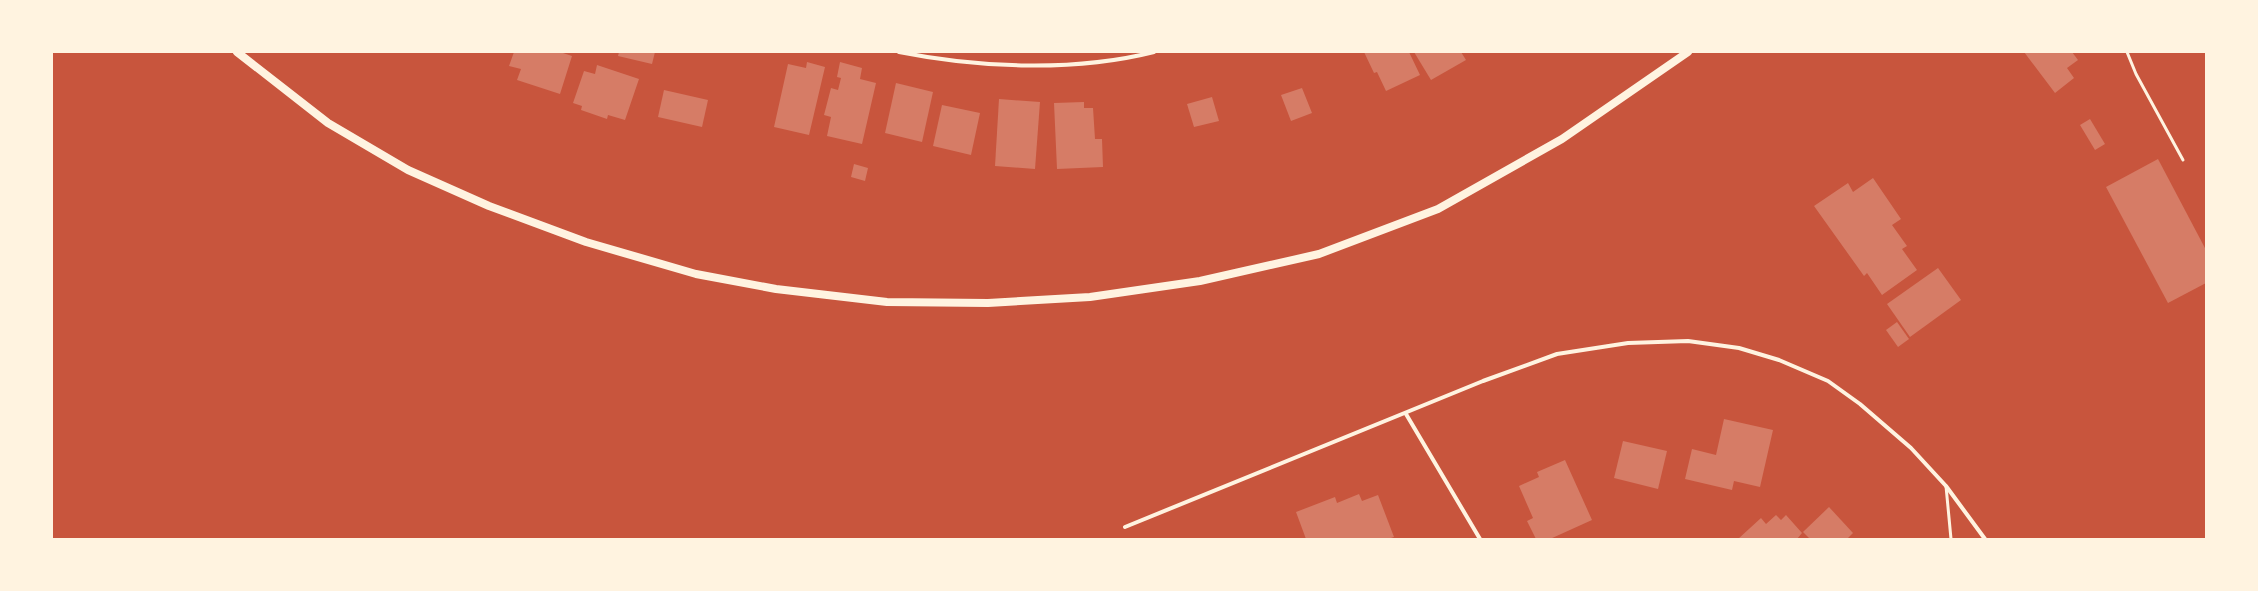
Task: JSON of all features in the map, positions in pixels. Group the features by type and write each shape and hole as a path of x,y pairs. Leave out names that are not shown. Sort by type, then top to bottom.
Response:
{"main road":[{"path":"237,52 328,123 408,170 489,206 586,242 696,274 776,289 887,302 988,304 1090,297 1184,283 1319,254 1438,209 1562,139 1688,52"}],"street":[{"path":"899,52 936,60 1019,64 1082,64 1154,52"},
{"path":"1125,527 1406,414 1483,381 1556,354 1628,343 1688,341 1739,348 1779,360 1828,381 1860,404 1912,448 1946,486 1985,539"},
{"path":"1406,414 1480,539"}],"lane":[{"path":"2127,52 2136,74 2183,160"},
{"path":"1946,486 1951,539"}],"building":[{"path":"514,52 560,52 572,56 560,94 517,80 521,69 509,66"},
{"path":"619,52 655,52 652,64 618,56"},
{"path":"1364,52 1409,52 1420,75 1386,91 1377,72 1374,73"},
{"path":"1414,52 1461,52 1466,60 1431,80"},
{"path":"2024,52 2072,52 2078,60 2067,68 2074,78 2055,93"},
{"path":"807,62 825,67 809,135 774,127 788,64 806,68"},
{"path":"840,62 862,68 860,79 876,83 862,144 827,136 831,117 824,115 831,88 838,90 841,78 837,77"},
{"path":"597,65 639,79 625,120 608,115 607,119 581,110 582,106 573,103 584,71 595,74"},
{"path":"896,83 933,92 922,142 885,133"},
{"path":"1302,88 1312,113 1291,121 1281,95"},
{"path":"664,90 708,100 702,127 658,117"},
{"path":"1212,97 1219,121 1194,127 1187,104"},
{"path":"999,99 1040,102 1035,169 995,166"},
{"path":"1084,102 1084,108 1093,108 1095,139 1102,139 1103,167 1057,169 1054,103"},
{"path":"942,105 980,113 971,155 933,146"},
{"path":"2090,119 2105,144 2095,150 2080,125"},
{"path":"2158,159 2206,250 2206,283 2168,303 2106,187"},
{"path":"854,164 868,168 865,181 851,177"},
{"path":"1873,178 1901,219 1892,225 1907,246 1902,249 1917,270 1882,295 1867,273 1864,276 1814,206 1848,183 1853,192"},
{"path":"1938,268 1961,300 1910,337 1887,304"},
{"path":"1897,322 1909,339 1898,347 1886,330"},
{"path":"1724,419 1773,430 1760,487 1734,481 1732,490 1685,479 1692,449 1716,455"},
{"path":"1623,441 1667,451 1658,489 1614,478"},
{"path":"1565,460 1592,520 1550,539 1536,539 1527,521 1533,518 1519,486 1539,477 1537,472"},
{"path":"1359,494 1362,501 1378,495 1394,537 1388,539 1306,539 1296,512 1335,497 1337,503"},
{"path":"1829,507 1853,533 1847,539 1810,539 1803,532"},
{"path":"1776,515 1781,520 1786,515 1802,533 1797,539 1738,539 1761,518 1766,524"}]}
